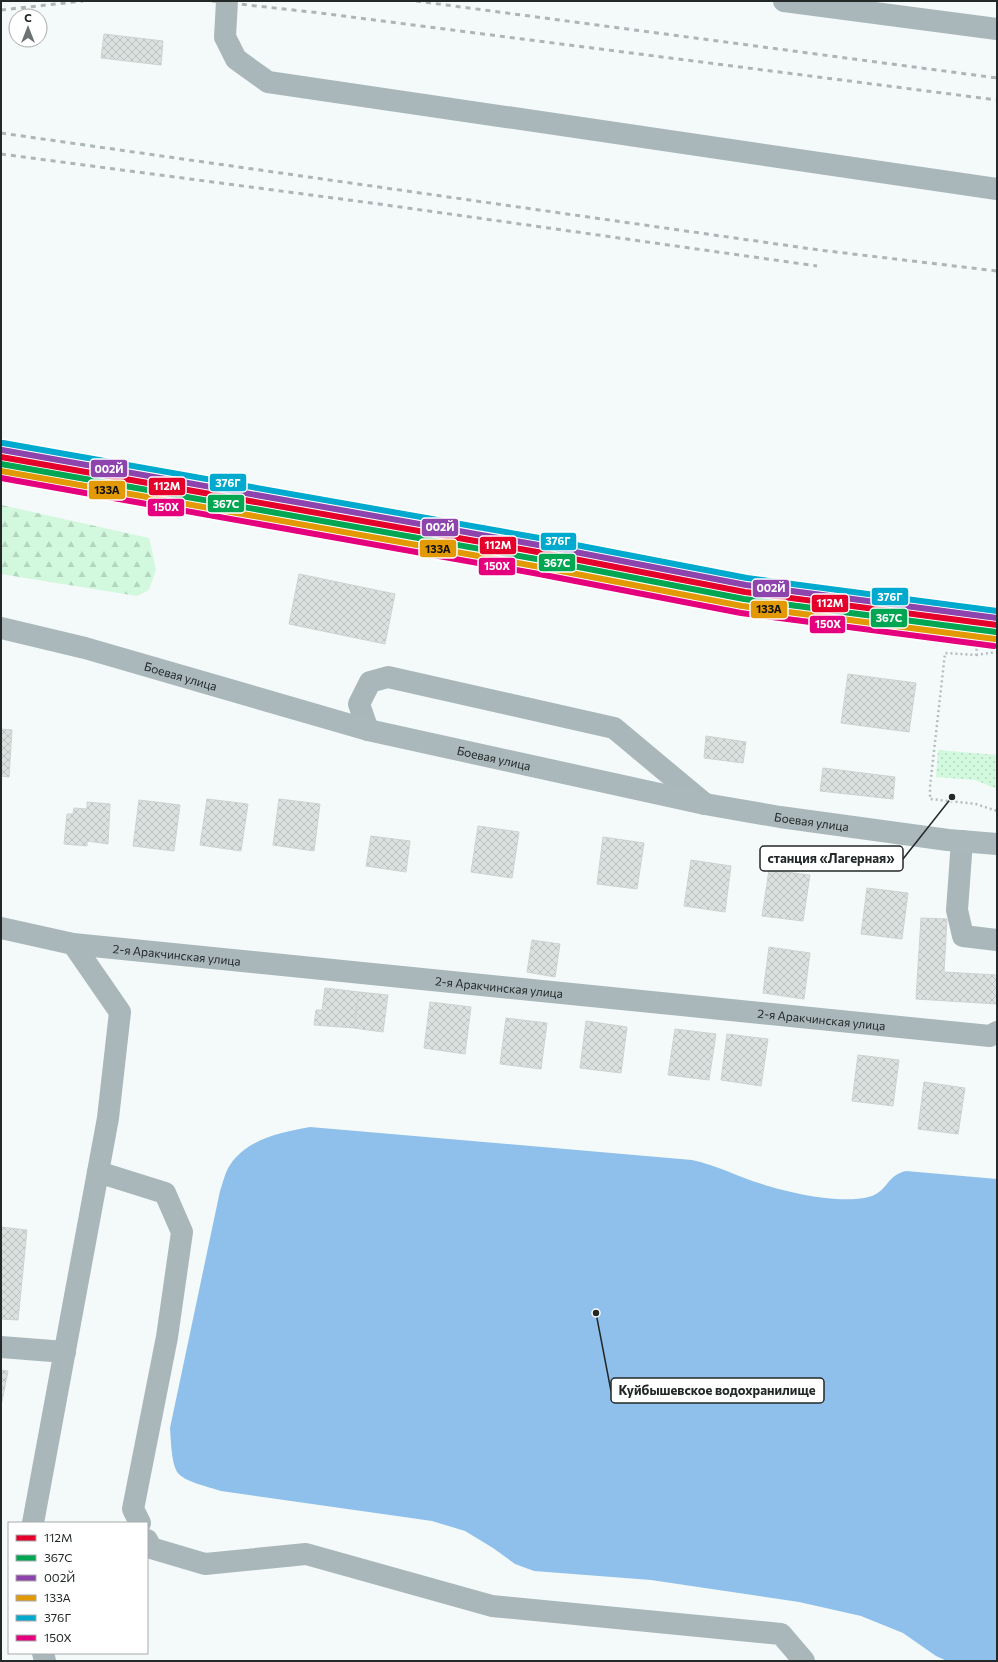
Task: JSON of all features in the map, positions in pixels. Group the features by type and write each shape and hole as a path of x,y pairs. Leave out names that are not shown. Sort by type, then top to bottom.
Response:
{"main road":[{"name":"Боевая улица","path":"1,628 85,648 368,730 705,804 780,817 962,841 997,844"}],"street":[{"path":"227,1 225,36 236,59 268,82 997,189"},
{"path":"784,1 997,29"},
{"path":"368,730 360,704 370,682 388,677 614,728 705,804"},
{"path":"962,841 957,910 963,936 997,940"},
{"name":"2-я Аракчинская улица","path":"1,928 73,944 990,1036 997,1032"},
{"path":"33,1522 108,1118 120,1012 73,944"},
{"path":"98,1172 165,1193 182,1232 167,1337 133,1509 140,1522"},
{"path":"1,1347 65,1352"},
{"path":"148,1542 151,1548 205,1564 306,1554 492,1606 780,1634 804,1661"}],"path":[{"path":"976,655 980,610 997,612"},
{"path":"997,652 976,655 945,653 930,800 976,804 997,812"}],"green space":[{"path":"1,505 149,538 156,570 149,590 137,596 1,574"},
{"path":"938,750 997,755 997,789 975,780 936,777"}],"water":[{"path":"310,1127 692,1160 785,1191 840,1199 864,1198 872,1196 878,1193 899,1173 906,1171 997,1179 997,1661 947,1661 936,1656 903,1633 861,1616 799,1602 651,1580 534,1571 515,1564 493,1548 465,1531 432,1521 221,1491 180,1476 175,1467 170,1428 220,1191 225,1174 237,1156 255,1143 277,1134"}],"building":[{"path":"104,34 163,41 161,65 101,58"},
{"path":"299,574 395,594 385,644 289,624"},
{"path":"848,674 916,683 909,732 841,723"},
{"path":"1,729 12,730 9,777 1,776"},
{"path":"706,736 746,742 743,763 704,758"},
{"path":"823,768 895,777 893,799 820,791"},
{"path":"207,799 248,804 241,851 200,845"},
{"path":"279,799 320,804 314,851 273,845"},
{"path":"139,800 180,805 174,851 133,846"},
{"path":"87,802 110,804 108,844 87,841 87,846 64,844 67,814 73,814 74,808 87,809"},
{"path":"478,826 519,832 512,878 471,872"},
{"path":"371,836 410,841 406,872 366,866"},
{"path":"603,837 644,843 637,889 597,884"},
{"path":"691,860 731,866 725,912 684,906"},
{"path":"769,870 810,875 803,921 762,916"},
{"path":"867,888 908,893 902,939 861,934"},
{"path":"921,918 947,919 944,972 997,975 997,1004 916,999"},
{"path":"532,940 560,944 555,977 527,972"},
{"path":"769,947 810,953 804,999 763,993"},
{"path":"325,988 359,992 354,1028 314,1025 316,1010 322,1010"},
{"path":"359,992 388,995 383,1032 354,1028"},
{"path":"430,1002 471,1007 465,1054 424,1048"},
{"path":"506,1018 547,1023 541,1069 500,1064"},
{"path":"586,1021 627,1027 621,1073 580,1068"},
{"path":"675,1029 716,1034 709,1080 668,1075"},
{"path":"727,1034 768,1039 761,1086 721,1080"},
{"path":"858,1055 899,1060 893,1106 852,1101"},
{"path":"924,1082 965,1088 958,1134 918,1129"},
{"path":"1,1227 27,1230 18,1320 1,1319"},
{"path":"1,1370 8,1371 1,1406"}],"railway":[{"path":"1,10 83,1"},
{"path":"212,1 320,13 997,100"},
{"path":"416,1 997,78"},
{"path":"1,133 819,250 997,271"},
{"path":"1,154 379,204 817,266"}],"transit line":[{"name":"376Г","path":"3,443 545,539 747,578 997,611"},
{"name":"002Й","path":"2,450 544,546 746,585 997,618"},
{"name":"112М","path":"1,457 543,553 745,592 997,625"},
{"name":"367С","path":"1,464 542,560 744,599 996,632"},
{"name":"133А","path":"1,471 540,567 742,606 995,639"},
{"name":"150Х","path":"1,478 539,574 741,613 994,646"}],"place":[{"name":"станция «Лагерная»","path":"952,797"},
{"name":"Куйбышевское водохранилище","path":"596,1313"}]}
